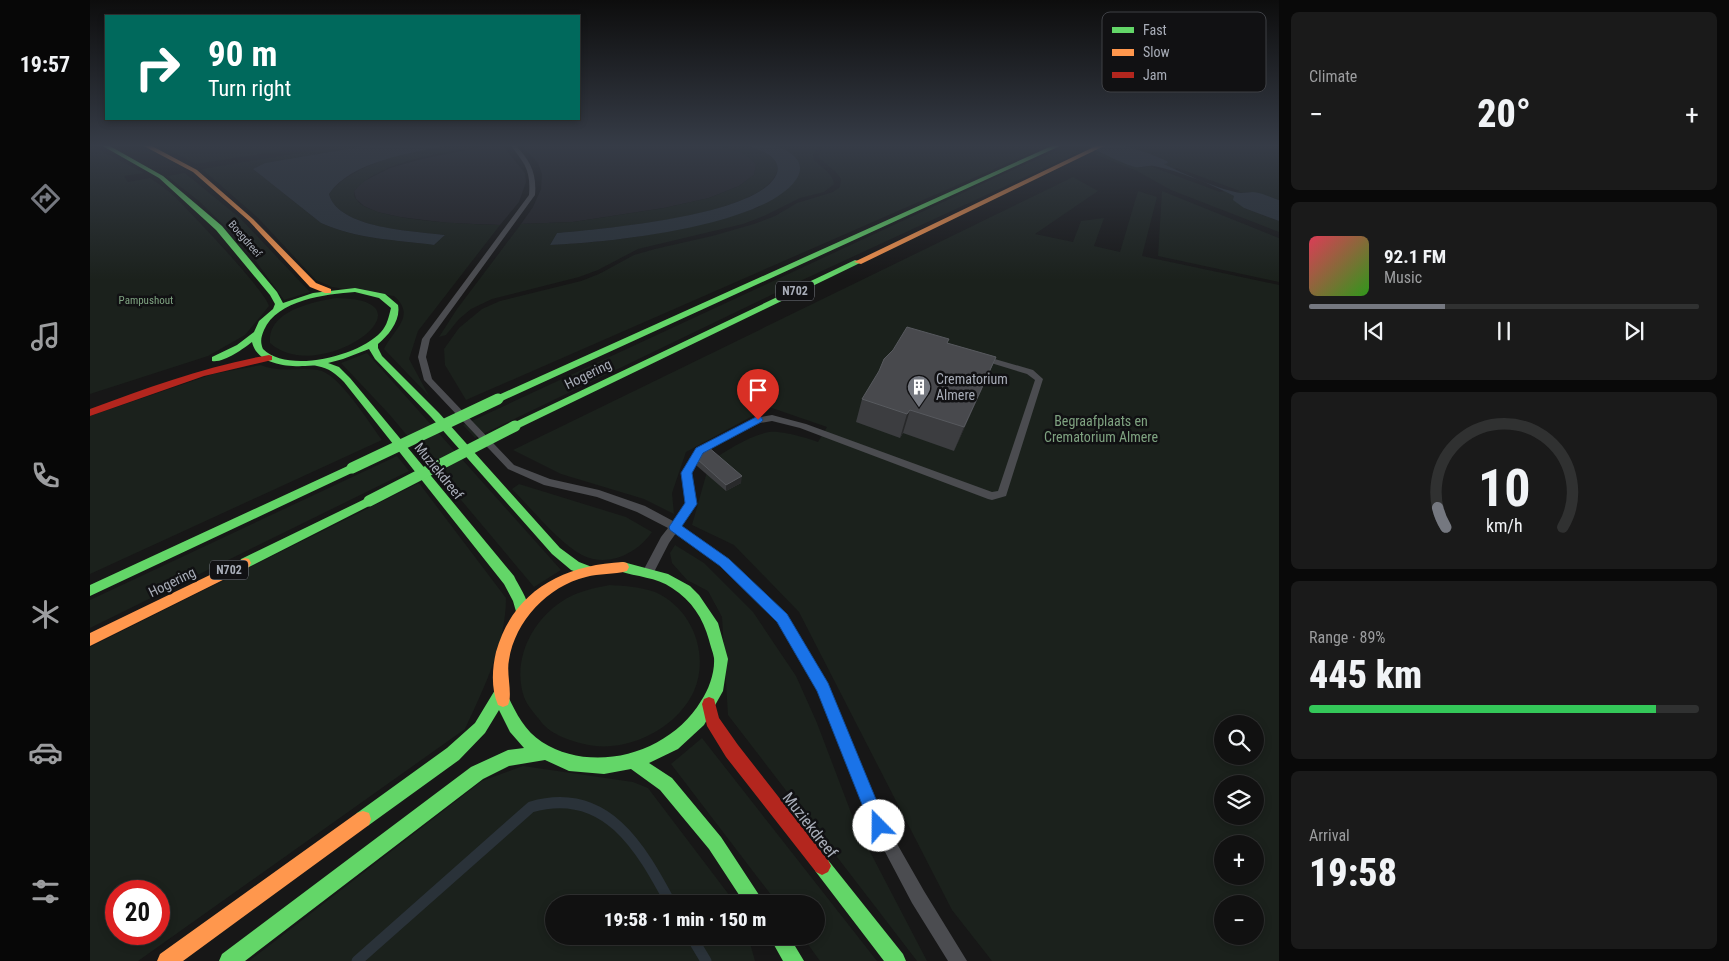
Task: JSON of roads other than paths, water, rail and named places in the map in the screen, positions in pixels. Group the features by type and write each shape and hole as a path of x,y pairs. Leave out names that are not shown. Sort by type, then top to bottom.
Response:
{"main road":[{"name":"Boegdreef","path":"175,190 219,228 246,258 274,294 279,304 277,311"},
{"name":"Boegdreef","path":"217,190 251,220 313,285 328,291"},
{"name":"Hogering","path":"90,591 498,399 960,190"},
{"name":"Hogering","path":"90,640 515,426 1008,190"},
{"path":"90,401 221,356 240,347 256,334 263,322 277,311 294,302 328,291 355,290 373,292 388,297 395,307 393,324 385,335 356,352 319,363 285,362 269,358 260,351 256,343 256,334"},
{"path":"373,343 373,348 378,357 435,415 556,551 575,566 586,570"},
{"path":"90,413 218,368 269,358"},
{"name":"Muziekdreef","path":"319,363 336,369 347,380 509,580 520,601 522,611"},
{"path":"623,567 649,571 674,581 695,598 710,619 719,645 720,666 717,687 709,704 692,727 667,748 636,762 603,768 571,765 543,752 522,737 508,717 500,695 498,672 501,650 510,630 522,611 548,588 564,579 586,570 623,567"},
{"path":"167,961 453,754 480,728 500,695"},
{"name":"Muziekdreef","path":"709,704 712,721 732,751 896,961"},
{"path":"229,961 477,773 498,760 513,755 543,752"},
{"path":"636,762 666,784 715,843 750,895"},
{"path":"784,945 794,961"}],"lane":[{"path":"533,190 532,195 426,339 422,356 428,380 511,468 548,482 600,494 641,509 675,527 725,562 782,618 822,688 879,826 918,897 958,961"},
{"path":"649,571 659,550 691,504 686,473 699,450 758,420 772,418 803,426 992,496 1002,493 1039,379 1030,372 974,355"}],"waterway":[{"path":"357,961 531,807 557,803 580,805 600,813 618,826 633,843 647,862 666,895"},
{"path":"696,945 706,961"}],"place":[{"name":"Crematorium Almere","path":"919,408"}],"park label":[{"name":"Pampushout","path":"146,300"},
{"name":"Begraafplaats en Crematorium Almere","path":"1101,430"}]}
